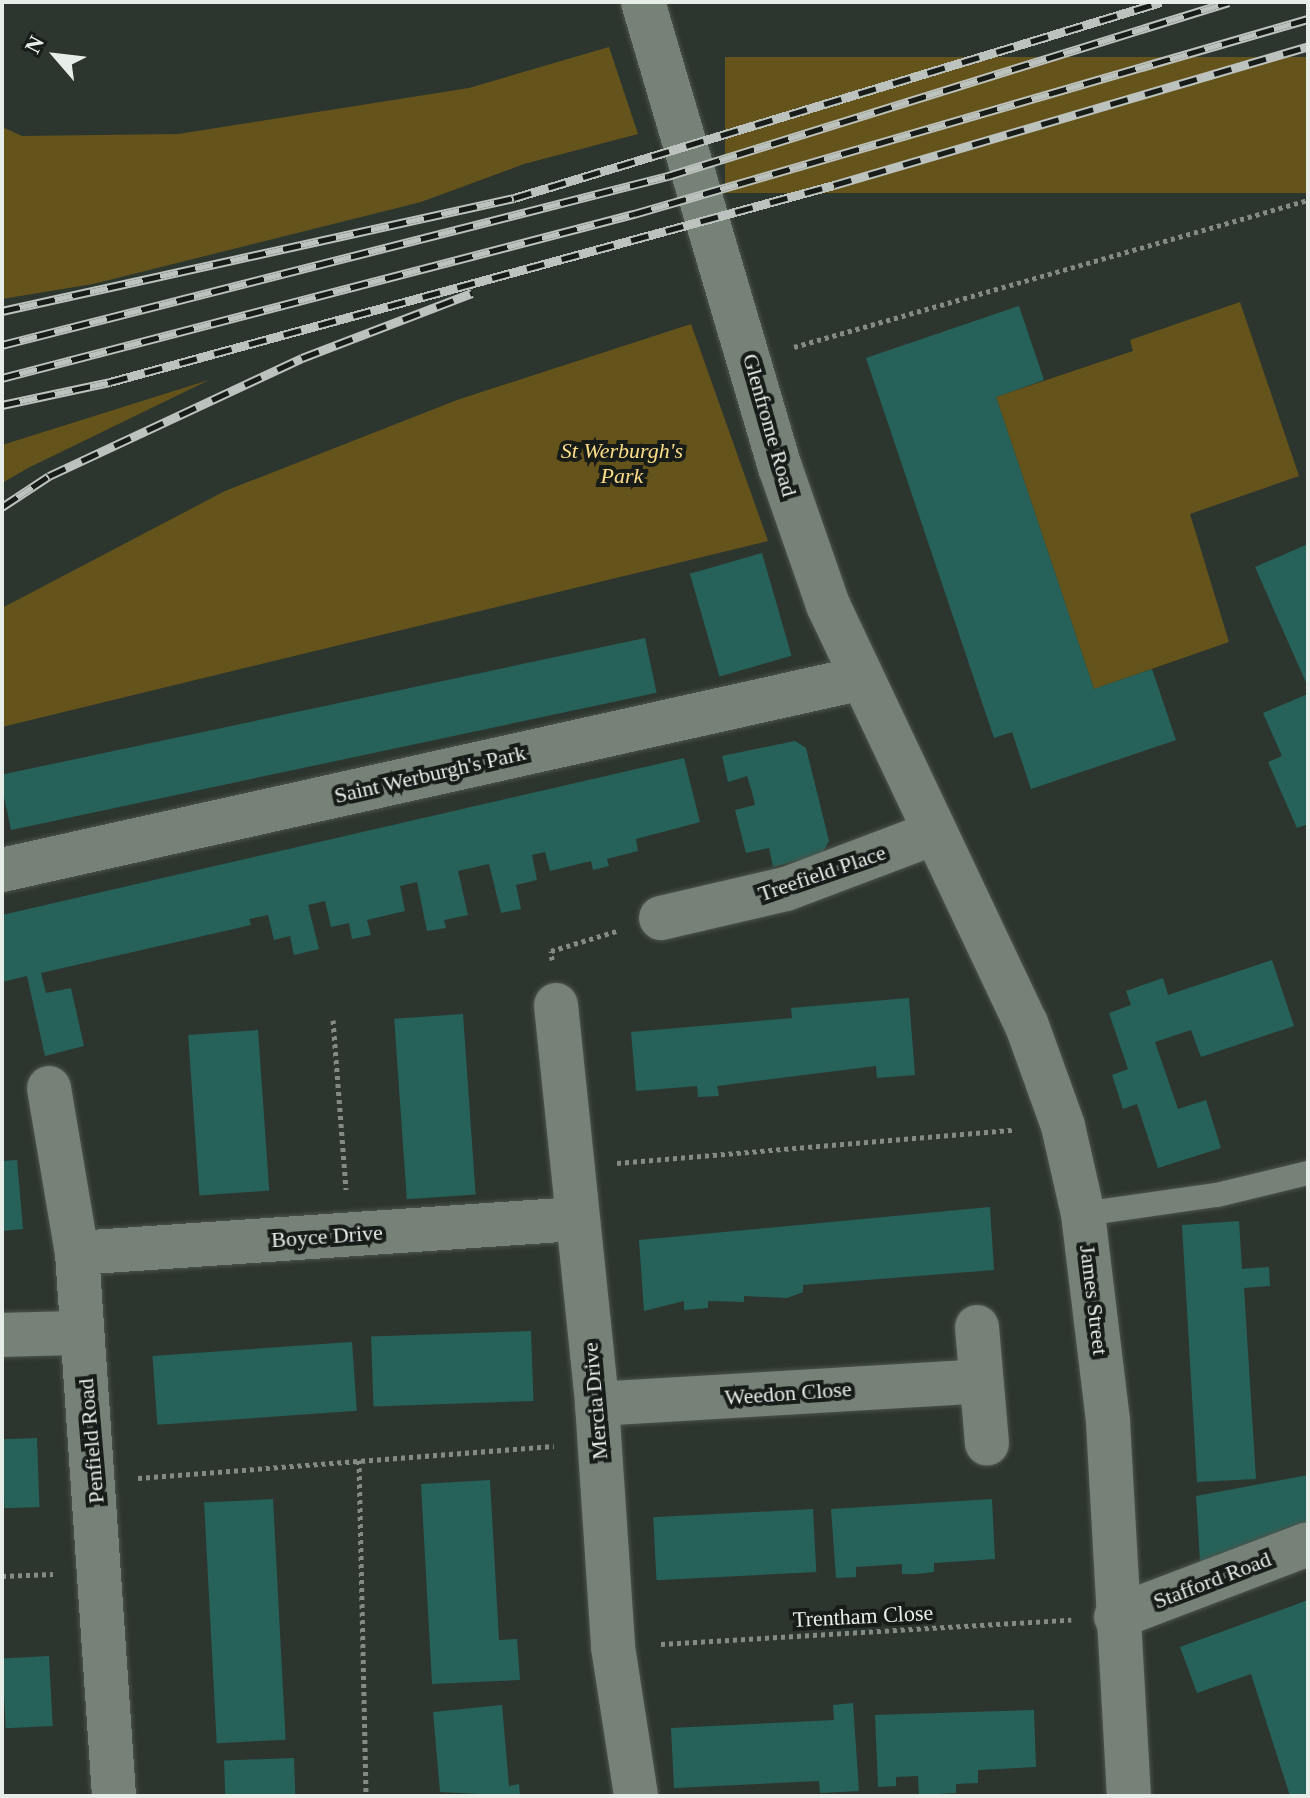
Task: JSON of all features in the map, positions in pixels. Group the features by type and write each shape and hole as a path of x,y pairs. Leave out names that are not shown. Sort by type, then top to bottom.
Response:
{"street":[{"name":"Glenfrome Road","path":"643,2 780,467 858,679 934,833"},
{"name":"Saint Werburgh's Park","path":"2,870 858,679"},
{"name":"Treefield Place","path":"661,918 786,889 934,833"},
{"name":"James Street","path":"934,833 1026,1023 1063,1126 1083,1214 1108,1422 1116,1617 1129,1796"},
{"name":"Mercia Drive","path":"556,1005 598,1424 613,1647 636,1796"},
{"name":"Penfield Road","path":"49,1088 77,1253 114,1796"},
{"name":"Boyce Drive","path":"77,1253 576,1219"},
{"path":"977,1327 987,1444"},
{"path":"2,1335 81,1333"},
{"name":"Weedon Close","path":"598,1424 980,1381"},
{"name":"Stafford Road","path":"1116,1617 1308,1544"}],"lane":[{"path":"1083,1214 1217,1195 1308,1173"}],"path":[{"path":"778,352 1308,200"},
{"path":"556,1005 551,951 661,918"},
{"path":"333,1020 349,1235"},
{"path":"572,1166 1063,1126"},
{"path":"94,1482 359,1460 598,1424"},
{"path":"359,1460 366,1796"},
{"name":"Trentham Close","path":"613,1647 1116,1617"}],"green space":[{"path":"609,47 638,134 524,164 421,202 93,284 2,299 2,127 22,136 178,134 469,88"},
{"path":"725,57 1308,57 1308,193 725,193"},
{"path":"1240,302 1299,476 1190,514 1229,642 1094,689 996,397 1133,351 1130,340"},
{"name":"St Werburgh's Park","path":"691,324 768,541 2,727 2,608 225,491 457,400"},
{"path":"209,380 28,468 2,483 2,445"}],"building":[{"path":"1019,306 1044,380 996,397 1094,689 1152,669 1176,740 1031,789 1012,732 994,738 866,358"},
{"path":"1308,544 1308,687 1255,567"},
{"path":"762,553 791,656 719,677 690,574"},
{"path":"645,638 657,693 11,830 2,775"},
{"path":"1308,694 1308,824 1297,828 1268,762 1282,756 1263,713"},
{"path":"795,741 806,748 829,841 822,854 773,867 769,848 746,853 735,810 755,805 752,792 747,776 728,782 722,756"},
{"path":"684,758 700,822 636,839 638,851 607,859 609,866 593,870 591,861 550,871 545,852 532,855 537,880 516,885 521,909 501,913 489,864 458,871 468,915 444,920 446,928 427,931 417,882 400,886 405,911 367,920 371,935 352,939 349,923 331,927 325,901 308,905 319,949 294,955 290,936 274,940 268,915 249,919 251,925 41,973 46,993 71,988 84,1046 45,1056 27,976 2,982 2,915"},
{"path":"1272,960 1294,1026 1201,1057 1191,1030 1155,1042 1178,1109 1206,1100 1221,1148 1158,1168 1137,1104 1123,1109 1112,1075 1128,1069 1109,1013 1131,1005 1126,991 1163,978 1168,995"},
{"path":"909,998 915,1075 877,1078 876,1066 717,1086 719,1096 698,1097 697,1086 636,1091 631,1032 792,1018 791,1008"},
{"path":"463,1014 476,1195 407,1199 394,1019"},
{"path":"258,1030 269,1191 199,1195 188,1035"},
{"path":"17,1160 23,1229 2,1231 2,1161"},
{"path":"990,1207 994,1270 803,1285 803,1292 787,1298 744,1296 744,1302 708,1301 708,1308 684,1310 684,1301 644,1311 639,1240"},
{"path":"1239,1221 1242,1269 1269,1267 1270,1286 1244,1288 1256,1479 1197,1482 1182,1225"},
{"path":"531,1331 533,1401 374,1407 371,1337"},
{"path":"352,1342 357,1411 157,1425 152,1356"},
{"path":"37,1438 39,1507 4,1508 2,1439"},
{"path":"1308,1475 1308,1524 1211,1568 1200,1561 1196,1496"},
{"path":"490,1480 499,1640 517,1639 520,1680 432,1684 421,1484"},
{"path":"273,1499 286,1740 217,1743 204,1503"},
{"path":"992,1499 995,1559 934,1563 934,1572 916,1574 902,1574 902,1564 856,1567 856,1577 836,1578 831,1509"},
{"path":"813,1509 816,1572 657,1580 653,1517"},
{"path":"1308,1600 1308,1796 1290,1796 1251,1674 1197,1693 1180,1647"},
{"path":"49,1656 53,1726 6,1728 2,1658"},
{"path":"853,1703 859,1791 820,1793 819,1781 674,1788 671,1728 834,1720 833,1705"},
{"path":"502,1705 509,1786 519,1784 520,1796 440,1792 433,1712"},
{"path":"1034,1710 1036,1767 978,1770 978,1783 956,1784 956,1793 919,1795 918,1776 896,1777 896,1786 878,1787 875,1715"},
{"path":"294,1758 295,1796 225,1796 224,1760"}],"railway":[{"path":"2,311 514,198 1161,2"},
{"path":"2,345 668,176 1229,2"},
{"path":"2,378 634,214 1308,19"},
{"path":"2,405 110,382 834,185 1308,46"},
{"path":"2,507 49,476 302,358 472,293"}]}
